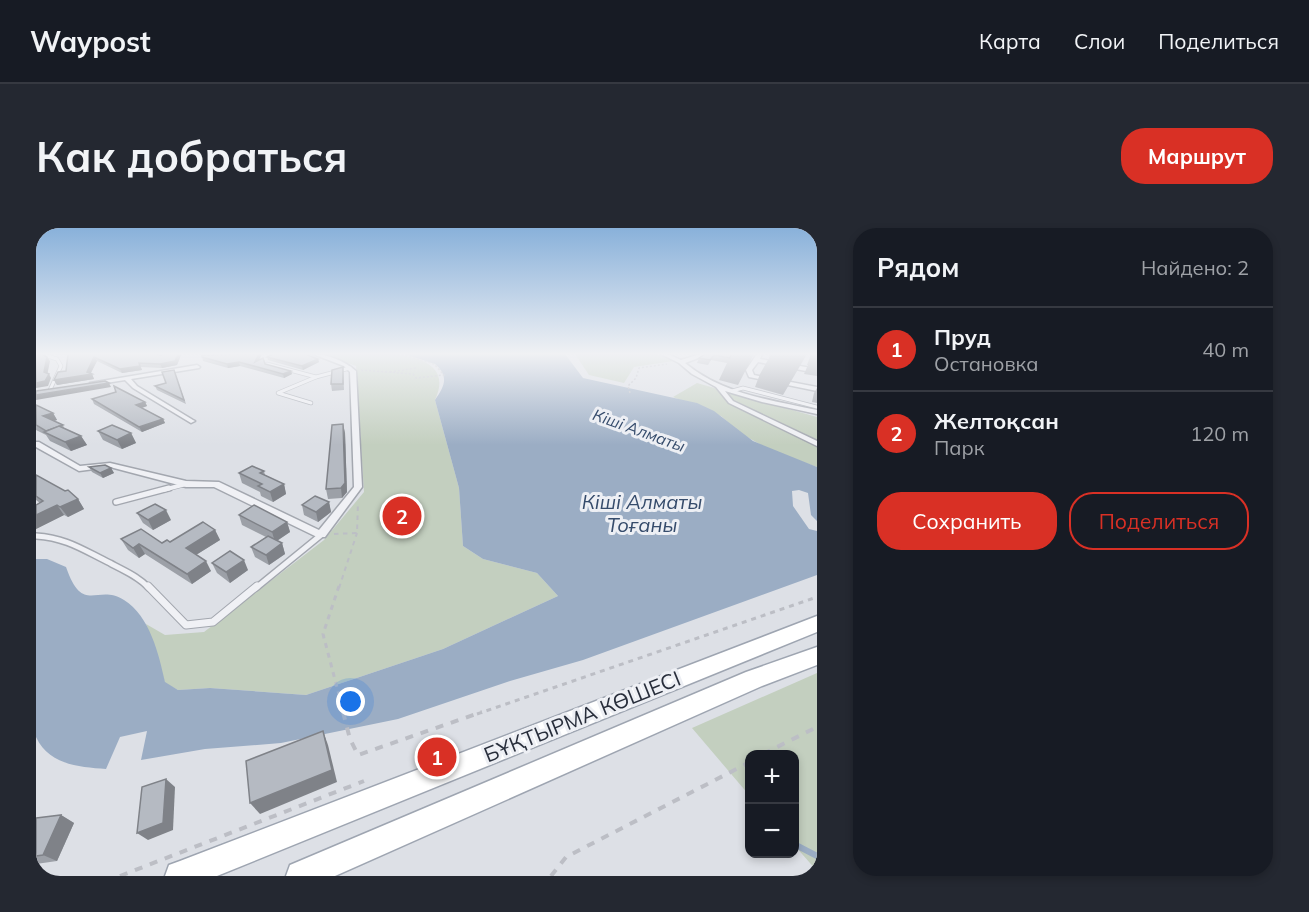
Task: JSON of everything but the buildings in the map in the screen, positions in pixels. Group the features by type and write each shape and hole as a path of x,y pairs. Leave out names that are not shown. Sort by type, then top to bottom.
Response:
{"main road":[{"name":"БҰҚТЫРМА КӨШЕСІ","path":"180,876 817,624"},
{"name":"БҰҚТЫРМА КӨШЕСІ","path":"301,876 754,679 817,656"}],"street":[{"path":"83,385 88,384"},
{"path":"133,384 191,421"},
{"path":"36,444 79,469 110,465 186,484 216,484 321,535 358,487 354,384"},
{"path":"714,384 732,391 817,412"},
{"path":"793,384 817,389"},
{"path":"718,386 731,402 817,444"},
{"path":"47,391 61,388"}],"lane":[{"path":"47,391 51,384"},
{"path":"299,384 278,393 311,403"},
{"path":"732,391 743,388 817,407"},
{"path":"116,502 186,484"},
{"path":"36,536 53,537 86,548 106,562 140,578 186,625 213,622 321,535"}],"path":[{"path":"630,384 628,386 630,393"},
{"path":"358,487 357,533 323,634 350,739 358,755 817,597"},
{"path":"321,535 357,533"},
{"path":"772,750 817,727"},
{"path":"551,876 566,857 745,765"},
{"path":"120,876 364,781"}],"green space":[{"path":"357,384 438,384 435,400 459,488 463,546 483,559 537,573 558,596 443,649 306,695 210,688 178,690 165,683 146,624 165,635 204,632 324,540 364,492"},
{"path":"695,384 701,384 817,417 817,467 770,450 740,433 721,416 673,397"},
{"path":"817,673 817,871 799,851 799,750 745,750 745,790 692,728"}],"water":[{"name":"Кіші Алматы Тоғаны","path":"611,384 697,403 714,411 753,441 817,467 817,521 811,515 808,493 799,490 792,491 793,506 809,529 817,531 817,575 583,660 510,681 398,719 281,743 205,749 141,760 147,731 120,737 106,769 66,763 49,754 36,737 36,559 47,559 66,567 72,582 78,590 85,594 114,596 133,607 141,616 152,637 165,682 178,690 210,688 306,695 443,649 558,596 537,573 483,559 463,546 459,488 435,400 443,386"}],"waterway":[{"path":"799,847 817,856"}],"place":[{"name":"Желтоқсан","path":"402,516"},
{"name":"Пруд","path":"437,757"}],"water label":[{"name":"Кіші Алматы","path":"639,430"}]}
